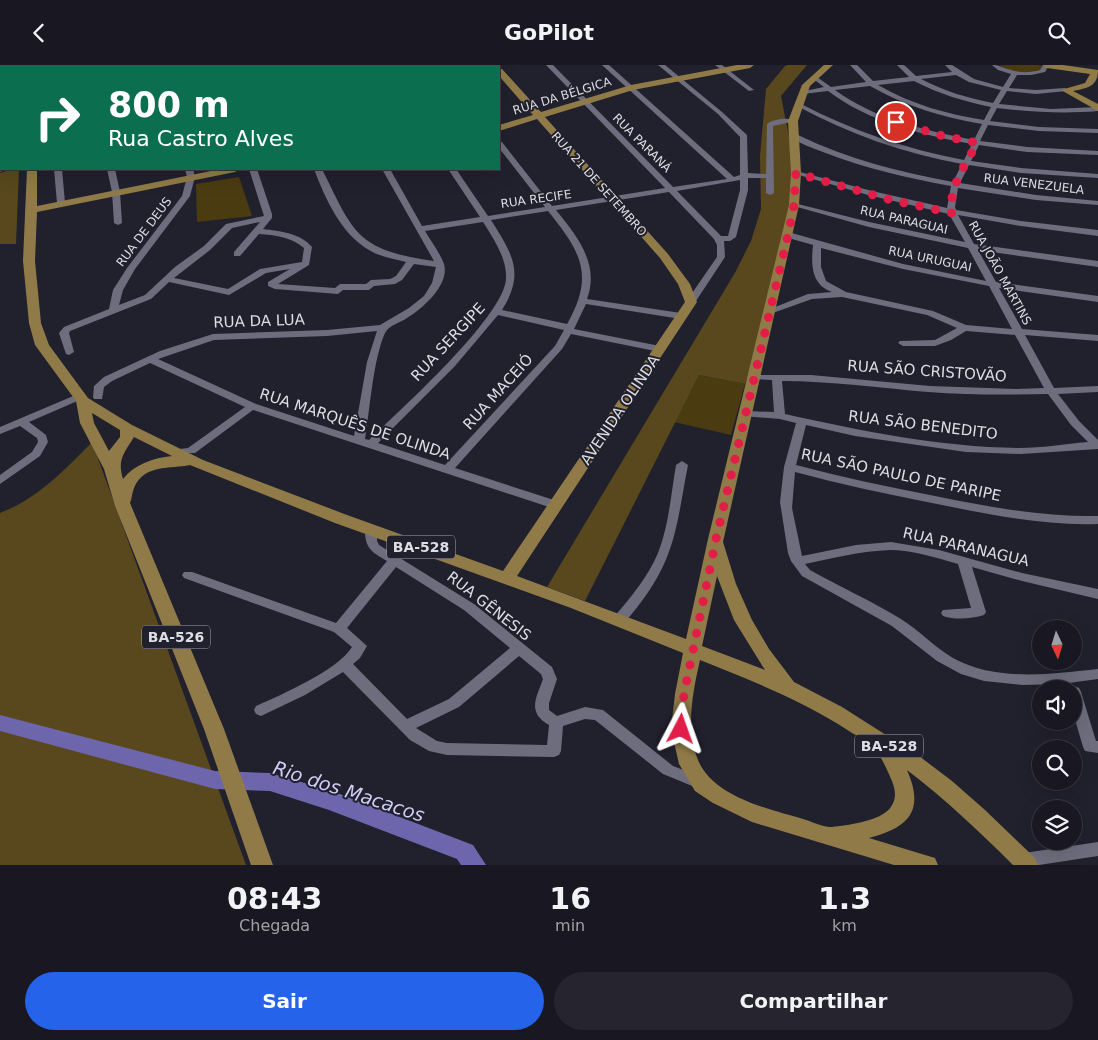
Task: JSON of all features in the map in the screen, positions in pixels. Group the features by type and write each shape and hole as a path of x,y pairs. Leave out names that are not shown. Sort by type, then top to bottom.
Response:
{"main road":[{"name":"RUA DA BÉLGICA","path":"500,128 631,88 721,67 750,65"},
{"path":"829,65 799,105 793,121 796,137 794,205 716,539 684,694 681,729 689,764 702,785 720,797 752,813 926,865"},
{"path":"1047,65 1097,71 1093,80 1088,85 1065,90"},
{"name":"RUA 21 DE SETEMBRO","path":"500,72 675,270 684,284 691,302"},
{"path":"1065,90 1098,109"},
{"name":"BA-528","path":"32,170 30,261 35,323 42,345 80,399 127,428 186,455 371,530 619,620 788,687 836,712 876,737 946,787 992,828 1024,864"},
{"path":"32,210 116,192 190,173 224,170"},
{"name":"AVENIDA OLINDA","path":"507,578 691,302"},
{"name":"BA-526","path":"80,399 87,423 112,469 121,500 214,729 262,865"},
{"path":"112,469 113,456 127,437 127,428"},
{"path":"121,500 124,488 137,472 186,455"},
{"path":"716,539 723,575 737,611 758,649 788,687"},
{"path":"830,836 870,830 886,824 894,820 904,805 906,794 900,774 876,737"}],"street":[{"name":"RUA PARANÁ","path":"549,65 718,238"},
{"path":"605,65 733,179"},
{"path":"662,65 743,135 745,141 744,190 732,237 727,239 718,238"},
{"path":"853,65 870,83 908,103 986,123 1029,129 1098,131"},
{"path":"900,65 913,79 950,95 996,105 1048,111 1098,109"},
{"path":"948,65 956,73 977,82 1006,89 1043,92 1065,90"},
{"path":"995,65 1000,69 1015,73 1038,72 1045,69 1047,65"},
{"path":"721,67 751,90"},
{"path":"815,85 870,83 956,73"},
{"name":"RUA JOÃO MARTINS","path":"1015,73 986,123 955,185 951,207 952,213 1051,391 1069,416 1098,446"},
{"path":"815,85 868,112 939,135 977,143 1037,150 1098,153"},
{"path":"799,105 867,136 909,149 967,162 1036,172 1098,176"},
{"path":"770,193 770,125 774,122 793,121"},
{"name":"RUA VENEZUELA","path":"796,137 857,161 902,174 955,185 1047,199 1098,203"},
{"name":"RUA MACEIÓ","path":"446,470 559,347 583,301 587,272 586,263 569,232 500,145"},
{"path":"58,170 61,203"},
{"path":"111,170 116,192 118,223"},
{"path":"237,254 268,218 253,170"},
{"path":"318,170 347,228 354,237 378,253 411,261 440,265"},
{"path":"359,441 376,345 383,328 420,306 438,281 440,265 387,170"},
{"name":"RUA SERGIPE","path":"370,445 479,335 497,312 511,288 512,277 499,241 453,170"},
{"name":"RUA DE DEUS","path":"114,309 118,290 124,279 139,256 186,196 190,173"},
{"path":"796,173 891,200 952,213 1059,230 1098,233"},
{"name":"RUA RECIFE","path":"420,229 672,190 754,175 769,176"},
{"name":"RUA PARAGUAI","path":"794,205 868,225 972,248 1098,264"},
{"path":"70,352 64,333 65,330 148,297 207,249 229,226 268,218"},
{"path":"258,231 283,234 301,241 308,247 306,263"},
{"name":"RUA URUGUAI","path":"788,235 905,267 992,284 1098,299"},
{"name":"AVENIDA OLINDA","path":"691,302 721,257 722,245 718,238"},
{"path":"817,244 817,263 822,282 825,286 849,295 930,313 964,328 1098,338"},
{"path":"306,263 270,284 292,289 338,291 340,287 369,287 372,283 394,283 399,279 411,261"},
{"path":"168,279 229,293 263,271 306,263"},
{"path":"770,311 811,296 849,295"},
{"path":"583,301 681,316"},
{"path":"497,312 569,330 660,349"},
{"name":"RUA DA LUA","path":"98,397 101,383 150,359 200,340 219,336 327,333 383,328"},
{"path":"903,343 939,343 947,340 964,328"},
{"name":"RUA MARQUÊS DE OLINDA","path":"150,359 252,406 556,505"},
{"name":"RUA SÃO CRISTOVÃO","path":"755,377 811,378 930,389 1051,391 1098,389"},
{"path":"777,377 780,416"},
{"path":"0,431 80,399"},
{"path":"186,455 252,406"},
{"name":"RUA SÃO BENEDITO","path":"746,414 780,416 855,433 966,449 1021,451 1098,446"},
{"path":"0,480 36,454 43,442 42,437 21,421"},
{"path":"790,467 802,421"},
{"path":"619,620 639,597 662,559 668,540 682,465"},
{"name":"RUA SÃO PAULO DE PARIPE","path":"797,561 787,513 786,496 790,467 878,489 1010,514 1075,521 1098,520"},
{"name":"RUA GÊNESIS","path":"371,530 372,545 469,607 549,675 549,682 541,705 544,714 556,722"},
{"name":"RUA PARANAGUA","path":"797,561 856,549 891,546 939,554 1022,577 1098,594"},
{"path":"339,629 395,559"},
{"path":"797,561 806,573 895,622 947,661 961,668 1003,678 1032,680"},
{"path":"948,613 979,612 964,562"},
{"path":"188,575 339,629 360,646 359,650 344,664 290,697 261,710"},
{"path":"406,726 454,703 518,649"},
{"path":"344,664 424,742 441,748 554,751 556,722 585,713 598,714 668,770 702,785"},
{"path":"1082,682 1098,675"},
{"path":"1082,714 1094,747"},
{"path":"1024,864 1098,849"}],"shaded area":[{"path":"807,65 781,96 796,173 769,312 745,384 699,375 585,601 547,587 736,271 751,241 761,209 760,156 766,89 785,66"},
{"path":"999,65 1043,66 1039,72 1017,73"},
{"path":"19,170 16,244 0,244 0,173"},
{"path":"239,177 252,216 197,222 196,184"},
{"path":"699,375 745,384 731,435 674,422"},
{"path":"92,442 246,865 0,865 0,513 26,500 50,483"}],"waterway":[{"name":"Rio dos Macacos","path":"0,723 215,780 270,782 332,801 465,852 474,865"}],"route":[{"path":"681,729 688,671 716,539 788,235 794,205 796,173 891,200 952,213 951,207 955,185 977,143 939,135 896,122"}]}
